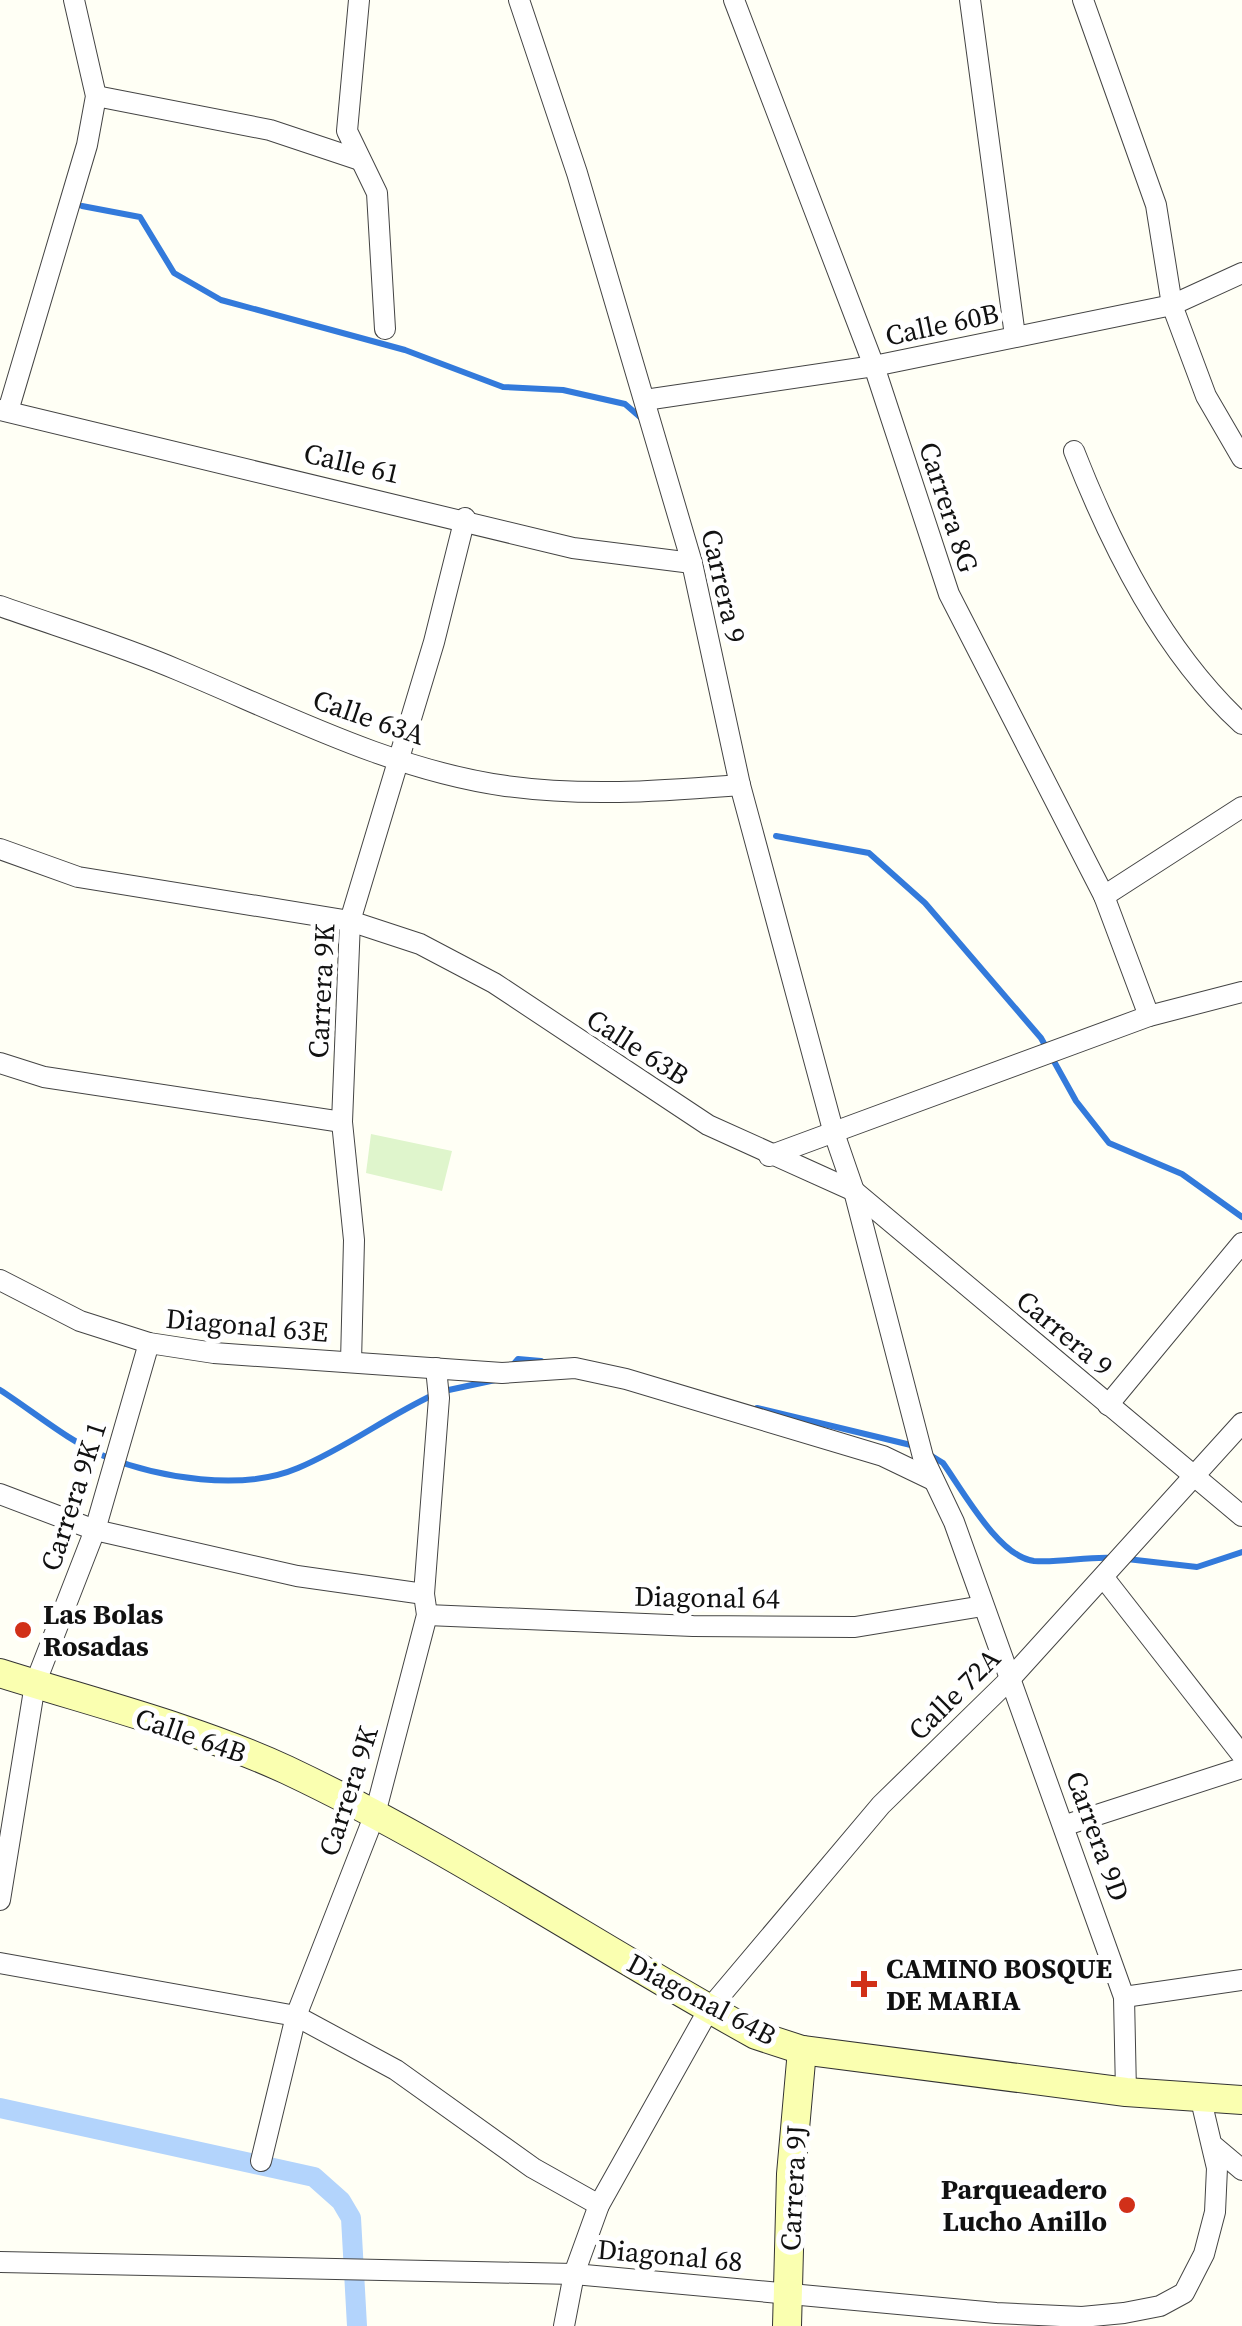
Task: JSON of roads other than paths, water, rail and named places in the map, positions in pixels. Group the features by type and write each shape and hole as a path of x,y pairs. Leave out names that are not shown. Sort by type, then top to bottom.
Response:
{"street":[{"path":"4,411 87,145 96,96 74,0"},
{"path":"359,0 346,131 378,193 385,328"},
{"name":"Carrera 9","path":"519,0 646,400 692,563 740,785 833,1130 854,1191"},
{"name":"Carrera 8G","path":"734,0 874,366 949,594 1104,896 1149,1016"},
{"path":"970,0 1016,336"},
{"path":"1083,0 1156,206 1172,305 1206,396 1242,458"},
{"path":"96,96 270,130 360,160"},
{"name":"Calle 60B","path":"646,400 874,366 1172,305 1242,273"},
{"name":"Calle 61","path":"4,411 465,518 573,548 692,563"},
{"path":"1074,451 1101,520 1137,584 1196,675 1242,724"},
{"name":"Carrera 9K","path":"351,1362 354,1240 342,1122 350,921 465,518"},
{"name":"Calle 63A","path":"0,606 176,668 296,722 399,759 503,785 612,796 740,785"},
{"path":"1104,896 1242,807"},
{"name":"Calle 63B","path":"0,849 78,877 350,921 420,944 494,983 640,1084 769,1156"},
{"path":"769,1156 1149,1016 1242,992"},
{"path":"0,1063 44,1077 342,1122"},
{"name":"Carrera 9","path":"769,1156 854,1191 1242,1516"},
{"name":"Carrera 9D","path":"854,1191 933,1480 954,1522 1066,1825 1124,1996 1126,2092"},
{"path":"1108,1404 1242,1243"},
{"name":"Diagonal 63E","path":"0,1280 80,1321 149,1343 214,1353 351,1362 438,1384 502,1373 575,1368 626,1379 883,1456 933,1480"},
{"name":"Carrera 9K 1","path":"0,1900 5,1840 35,1684 94,1530 149,1343"},
{"name":"Carrera 9K","path":"260,2162 296,2016 375,1814 426,1604 438,1384"},
{"name":"Calle 72A","path":"564,2326 574,2274 599,2205 709,2009 881,1805 1010,1679 1242,1422"},
{"name":"Diagonal 64","path":"0,1494 94,1530 426,1604 693,1626 855,1627 984,1606"},
{"path":"1116,1566 1242,1755"},
{"name":"Calle 64B","path":"0,1673 192,1733 284,1768 375,1814"},
{"path":"1066,1825 1242,1768"},
{"name":"Diagonal 64B","path":"375,1814 448,1851 709,2009 756,2034 802,2050 1126,2092 1242,2100"},
{"path":"0,1964 296,2016 396,2070 534,2168 599,2205"},
{"path":"1124,1996 1242,1980"},
{"name":"Carrera 9J","path":"787,2326 791,2174 802,2050"},
{"name":"Diagonal 68","path":"0,2262 574,2274 1082,2318 1160,2306 1184,2292 1204,2254 1216,2201 1215,2147 1200,2096"},
{"path":"1215,2147 1242,2170"}],"waterway":[{"path":"82,206 140,217 174,273 221,300 405,350 503,387 563,390 625,404 640,417"},
{"path":"776,836 869,853 925,903 1041,1038 1076,1101 1109,1143 1182,1174 1242,1217"},
{"path":"512,1366 518,1359 541,1361"},
{"path":"444,1391 500,1379"},
{"path":"0,1390 104,1456 150,1471 227,1481 298,1468 433,1395"},
{"path":"757,1408 915,1446"},
{"path":"930,1455 943,1463 995,1536 1021,1557 1034,1561 1115,1558"},
{"path":"1127,1559 1197,1567 1242,1552"},
{"path":"0,2108 314,2177 341,2201 351,2218 357,2326"}],"place":[{"name":"Las Bolas Rosadas","path":"23,1630"},
{"name":"CAMINO BOSQUE DE MARIA","path":"864,1984"},
{"name":"Parqueadero Lucho Anillo","path":"1127,2205"}]}
